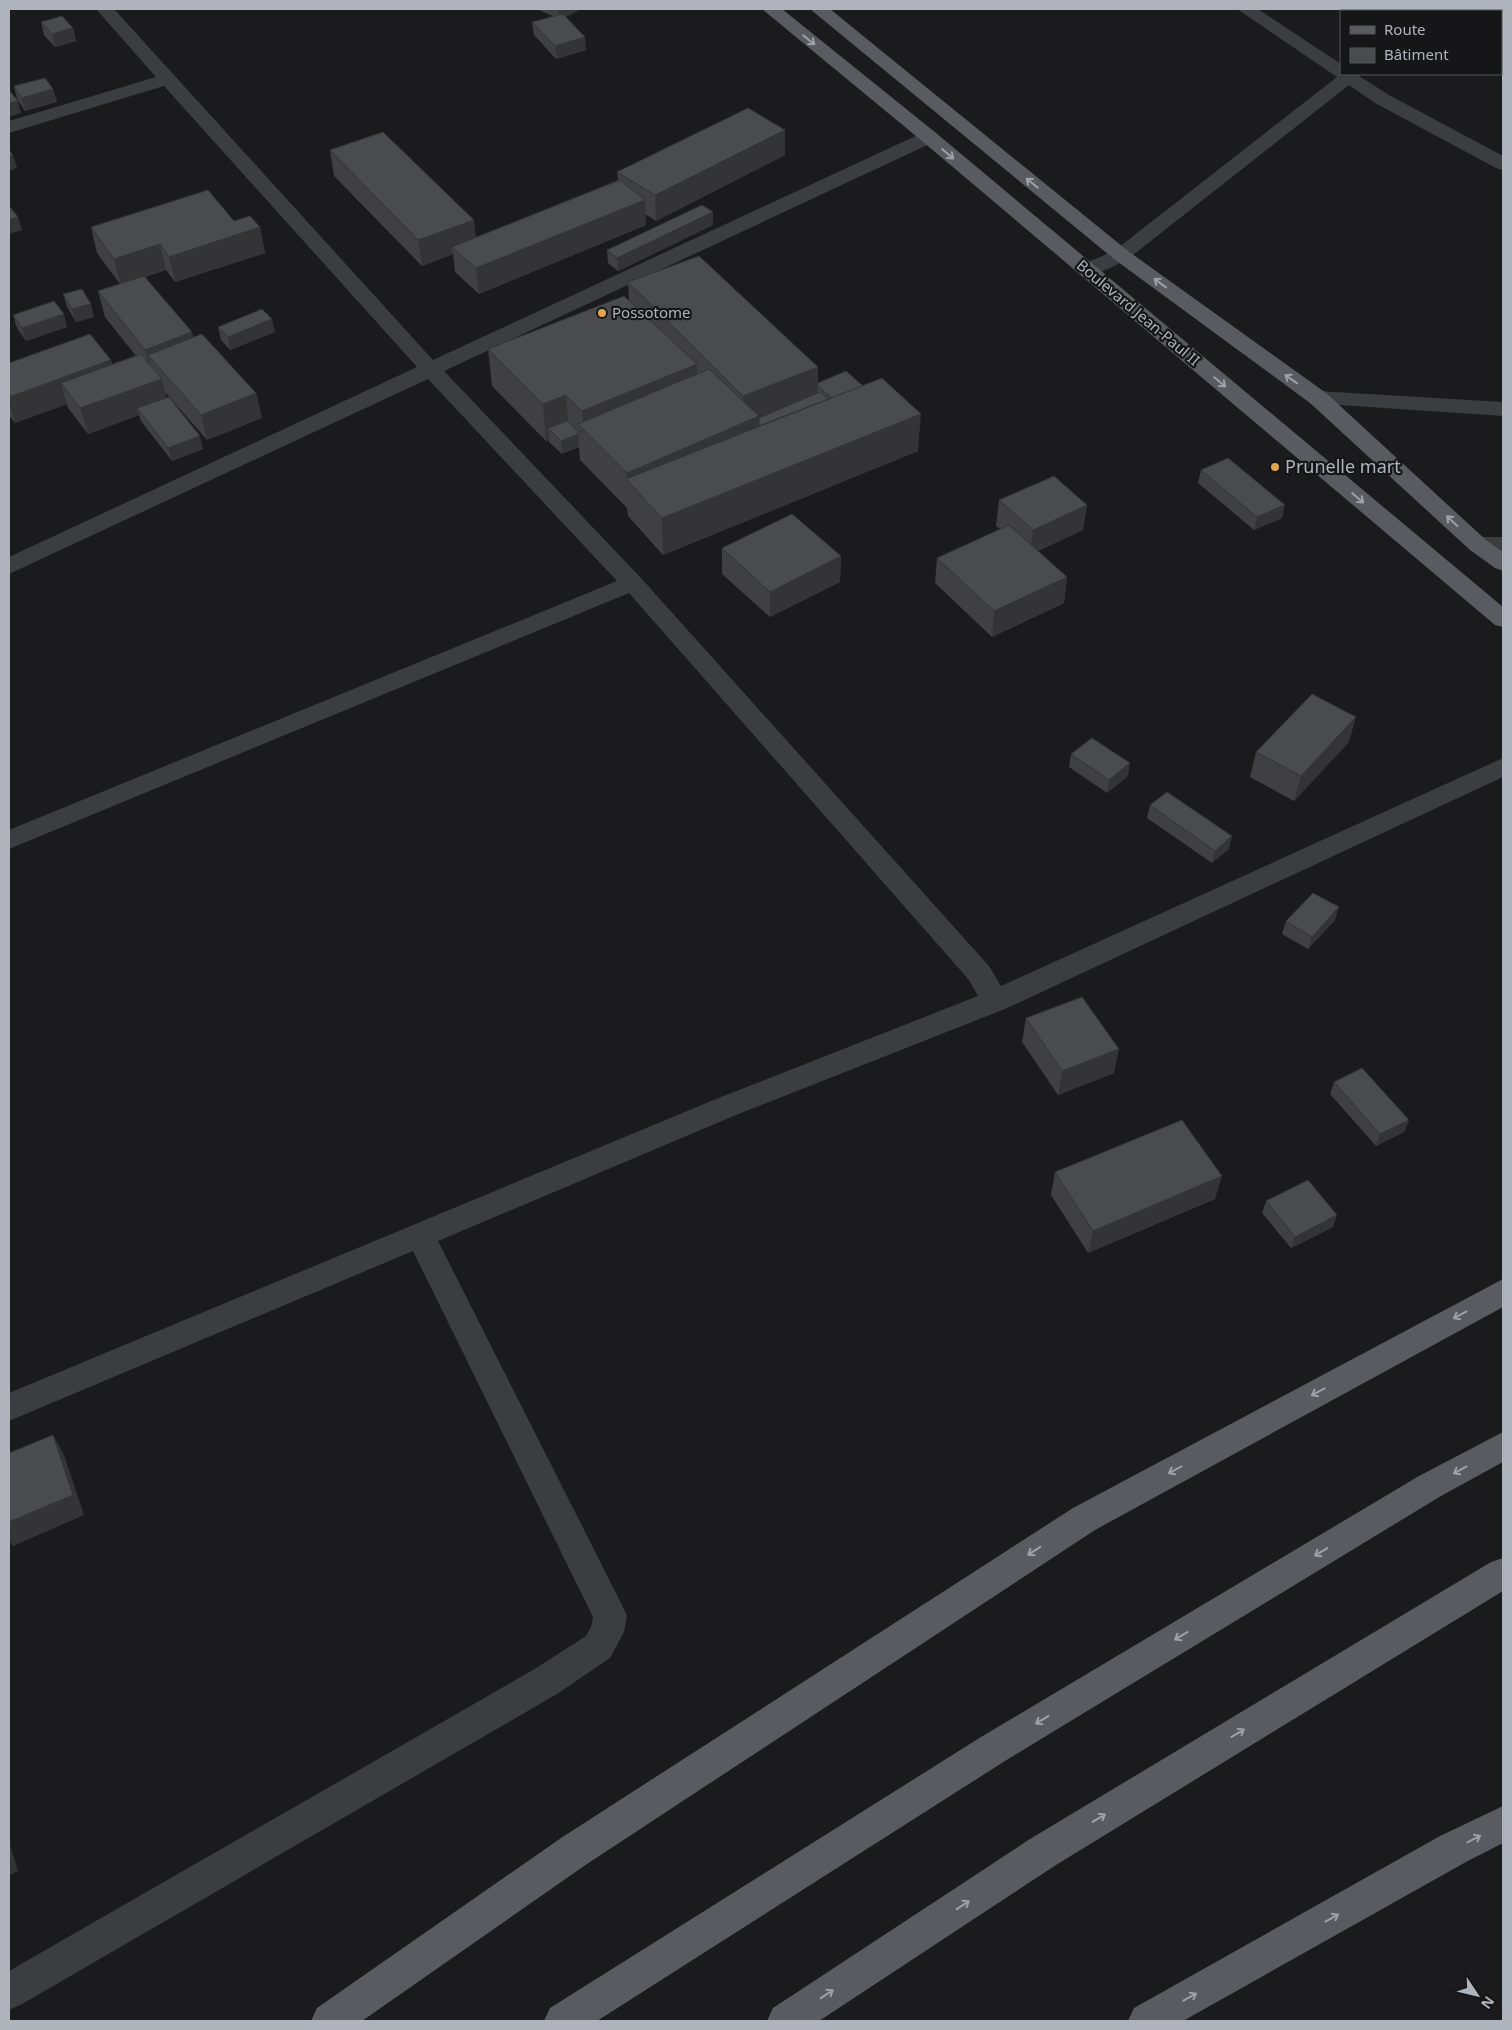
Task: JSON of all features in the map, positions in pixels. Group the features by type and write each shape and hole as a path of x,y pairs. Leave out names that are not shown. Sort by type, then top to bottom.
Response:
{"main road":[{"name":"Boulevard Jean-Paul II","path":"772,9 929,137 1503,619"},
{"name":"Boulevard Jean-Paul II","path":"819,9 1121,255 1318,398 1478,545 1503,563"},
{"path":"330,2021 574,1851 1084,1519 1503,1292"},
{"path":"563,2021 993,1749 1430,1486 1503,1446"},
{"path":"786,2021 1044,1852 1503,1573"},
{"path":"1148,2021 1452,1849 1503,1824"}],"street":[{"path":"105,9 430,369 633,583 978,973 995,1002"},
{"path":"1246,9 1340,70"},
{"path":"1086,270 1121,255 1333,90 1345,75"},
{"path":"1347,75 1382,99 1503,164"},
{"path":"9,127 168,79"},
{"path":"9,566 929,137"},
{"path":"1318,398 1503,409"},
{"path":"1478,545 1503,544"},
{"path":"9,840 633,583"},
{"path":"9,1407 726,1107 995,1002 1503,767"},
{"path":"9,1991 545,1682 598,1647 607,1632 610,1616 420,1235"}],"building":[{"path":"563,14 585,37 555,46 532,22"},
{"path":"62,16 73,28 52,34 41,22"},
{"path":"45,78 53,89 22,98 14,86"},
{"path":"9,90 18,101 9,103"},
{"path":"748,108 785,130 655,195 617,172"},
{"path":"383,132 474,220 418,240 330,150"},
{"path":"620,180 645,200 476,268 452,247"},
{"path":"208,190 234,221 250,216 260,227 169,257 160,244 114,259 91,227"},
{"path":"702,205 713,212 617,258 607,250"},
{"path":"10,207 18,217 9,220"},
{"path":"699,256 818,367 743,396 628,282"},
{"path":"144,276 192,332 145,350 98,291"},
{"path":"82,289 91,304 72,309 63,294"},
{"path":"624,296 697,364 582,411 566,395 543,404 488,349"},
{"path":"54,301 64,314 22,328 13,315"},
{"path":"262,309 272,319 228,337 218,327"},
{"path":"90,334 111,360 9,397 9,363"},
{"path":"202,334 256,393 201,415 148,355"},
{"path":"141,354 162,379 80,408 61,383"},
{"path":"709,369 759,416 627,473 578,424"},
{"path":"846,371 863,386 832,398 817,385 818,383"},
{"path":"882,378 921,414 662,518 626,479"},
{"path":"820,392 828,399 759,426 759,418"},
{"path":"169,397 200,436 168,448 137,408"},
{"path":"567,421 578,434 561,441 548,428"},
{"path":"1228,458 1285,505 1257,517 1201,470"},
{"path":"1054,476 1087,505 1033,530 999,500"},
{"path":"792,514 841,556 770,592 722,548"},
{"path":"1009,525 1067,577 994,611 937,558"},
{"path":"1312,694 1356,717 1301,776 1256,752"},
{"path":"1092,738 1130,763 1109,780 1071,754"},
{"path":"1167,792 1232,836 1215,851 1150,805"},
{"path":"1313,893 1339,907 1312,937 1286,921"},
{"path":"1082,997 1119,1049 1062,1071 1026,1018"},
{"path":"1362,1068 1409,1120 1380,1134 1334,1082"},
{"path":"1182,1120 1222,1176 1093,1231 1055,1172"},
{"path":"1308,1180 1337,1215 1295,1237 1266,1201"},
{"path":"53,1435 73,1495 9,1522 9,1453"}],"place":[{"name":"Possotome","path":"602,313"},
{"name":"Prunelle mart","path":"1275,467"}]}
